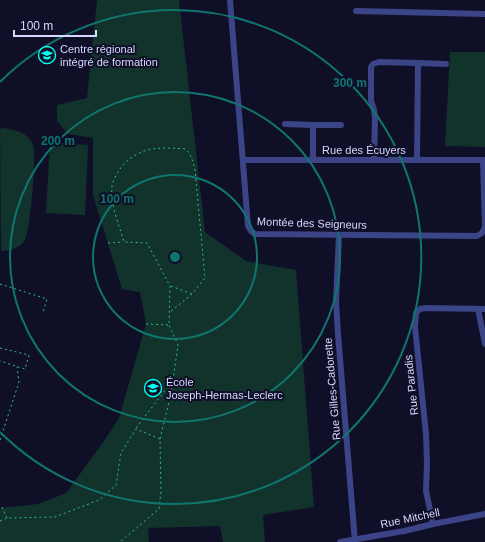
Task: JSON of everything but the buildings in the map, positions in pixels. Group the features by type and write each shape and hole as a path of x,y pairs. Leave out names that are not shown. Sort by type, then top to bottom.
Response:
{"street":[{"name":"Montée des Seigneurs","path":"230,0 248,226 255,234 477,236 482,233 485,227 484,160"},
{"path":"356,12 485,14"},
{"path":"374,160 375,118 371,101 371,67 373,64 379,62 446,64"},
{"path":"417,160 418,63"},
{"path":"285,124 341,126"},
{"path":"313,125 313,160"},
{"name":"Rue des Écuyers","path":"243,160 484,160"},
{"name":"Rue Gilles-Cadorette","path":"339,235 336,302 355,540"},
{"name":"Rue Paradis","path":"433,524 426,491 426,434 415,327 416,313 420,309 425,308 482,309"},
{"path":"482,309 485,344"},
{"name":"Rue Mitchell","path":"340,542 404,531 485,514"}],"path":[{"path":"124,242 113,207 112,185 118,172 127,160 140,152 155,148 186,149 191,154 195,170 205,278 192,294 169,313"},
{"path":"108,243 147,243 170,286 169,326 178,345 171,394 160,439 161,491 159,509 121,540 121,542"},
{"path":"0,284 47,299 44,312"},
{"path":"170,286 192,294"},
{"path":"146,324 169,326"},
{"path":"0,348 29,355 25,369 0,361"},
{"path":"0,440 18,382 17,366"},
{"path":"0,521 7,518 55,517 99,500 116,485 121,453 136,429 173,380"},
{"path":"136,429 160,439"},
{"path":"2,507 7,518"}],"green space":[{"name":"École Joseph-Hermas-Leclerc","path":"97,0 179,0 205,232 246,261 296,270 314,507 263,515 265,542 223,542 220,526 148,528 149,542 0,542 0,508 38,504 66,493 104,441 119,418 146,324 140,292 122,289 93,195 93,138 68,134 57,121 57,105 87,98"},
{"path":"450,52 485,52 485,147 445,146"},
{"path":"3,128 21,132 31,141 34,152 34,178 29,223 25,240 17,247 1,251 0,129"},
{"path":"50,142 88,145 85,215 46,213"}],"place":[{"name":"Centre régional intégré de formation","path":"47,55"},
{"name":"École Joseph-Hermas-Leclerc","path":"153,388"}]}
